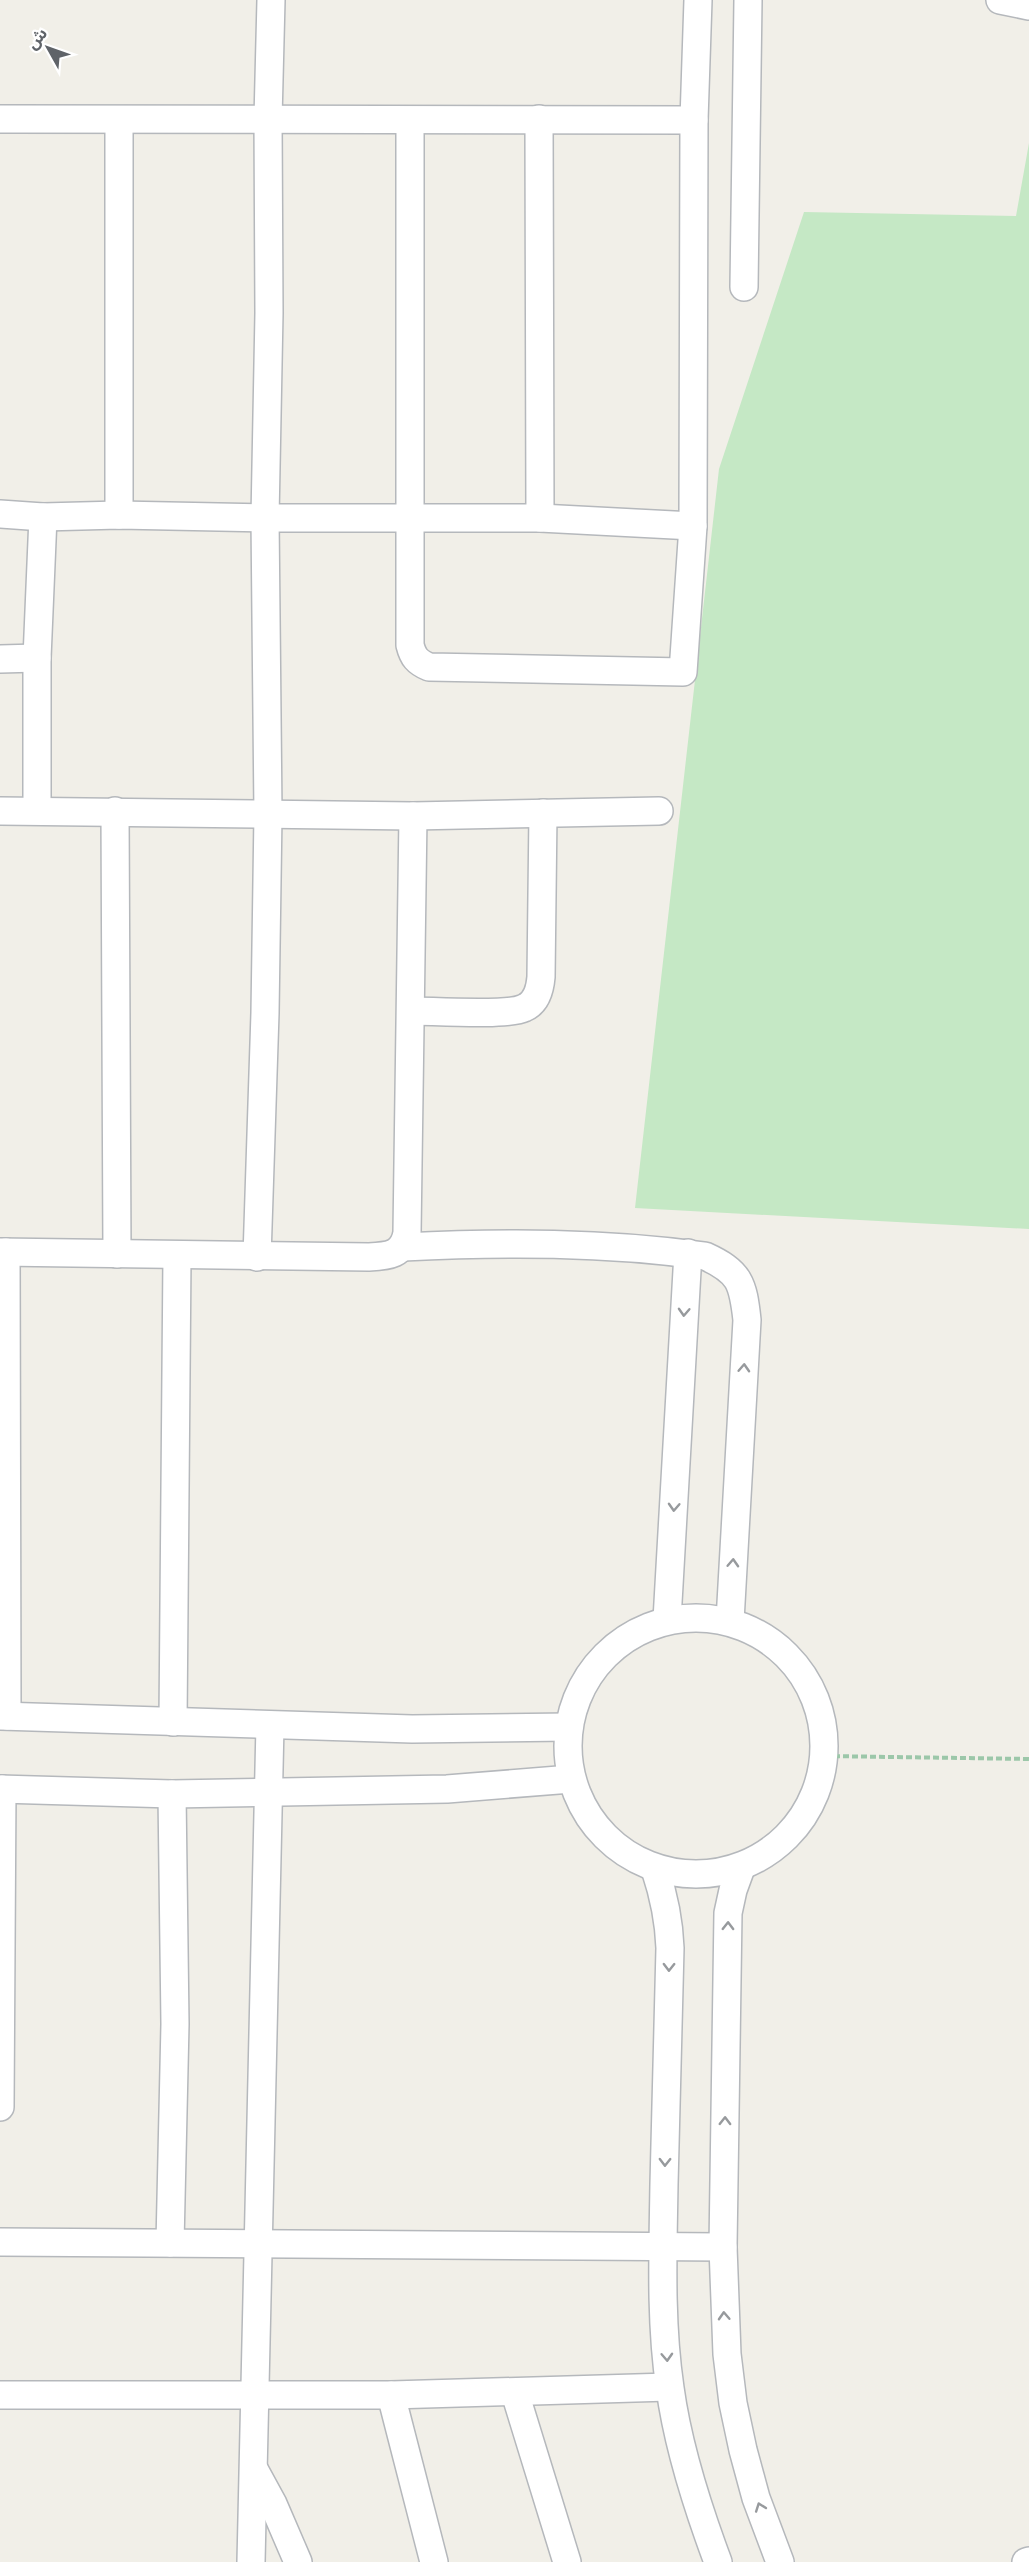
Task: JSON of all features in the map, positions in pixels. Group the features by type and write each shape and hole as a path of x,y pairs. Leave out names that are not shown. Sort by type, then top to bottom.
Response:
{"street":[{"path":"257,1257 265,1014 268,814 265,518 271,0"},
{"path":"410,121 410,645 416,660 429,667 683,672 693,526 694,120 699,0"},
{"path":"744,287 748,0"},
{"path":"1000,0 1029,6"},
{"path":"539,119 540,518"},
{"path":"0,120 694,120"},
{"path":"119,121 119,515"},
{"path":"0,514 43,517 119,515 265,518 540,518 693,526"},
{"path":"38,810 37,658 43,517"},
{"path":"0,659 37,658"},
{"path":"0,811 413,816 659,811"},
{"path":"115,811 117,1254"},
{"path":"411,1011 515,1011 532,1002 541,985 543,813"},
{"path":"403,1247 407,1233 413,816"},
{"path":"569,1727 412,1729 3,1716 3,1252 369,1257 391,1256 403,1247 498,1242 593,1244 688,1253 705,1256 721,1263 734,1274 743,1289 747,1320 730,1621"},
{"path":"667,1620 688,1253"},
{"path":"173,1722 177,1256"},
{"path":"699,1617 730,1621 770,1640 802,1671 821,1712 825,1756 814,1798 790,1834 756,1860 741,1868 684,1875 655,1869 626,1855 602,1834 583,1809 571,1779 567,1753 569,1727 580,1690 602,1659 632,1635 667,1620 699,1617"},
{"path":"252,2562 270,1725"},
{"path":"0,2108 1,1789 172,1794 447,1789 571,1779"},
{"path":"170,2243 174,2024 172,1794"},
{"path":"741,1868 728,1913 723,2247 727,2354 742,2451 780,2562"},
{"path":"655,1869 667,1912 670,1948 663,2247 669,2387 675,2423 690,2479 718,2562"},
{"path":"0,2242 723,2247"},
{"path":"0,2396 255,2397 515,2393 669,2387"},
{"path":"515,2393 567,2562"},
{"path":"391,2395 434,2562"},
{"path":"254,2470 273,2504 298,2562"}],"path":[{"path":"825,1756 1029,1759"}],"green space":[{"path":"1029,143 1029,1229 635,1208 719,469 804,212 1016,216"}]}
